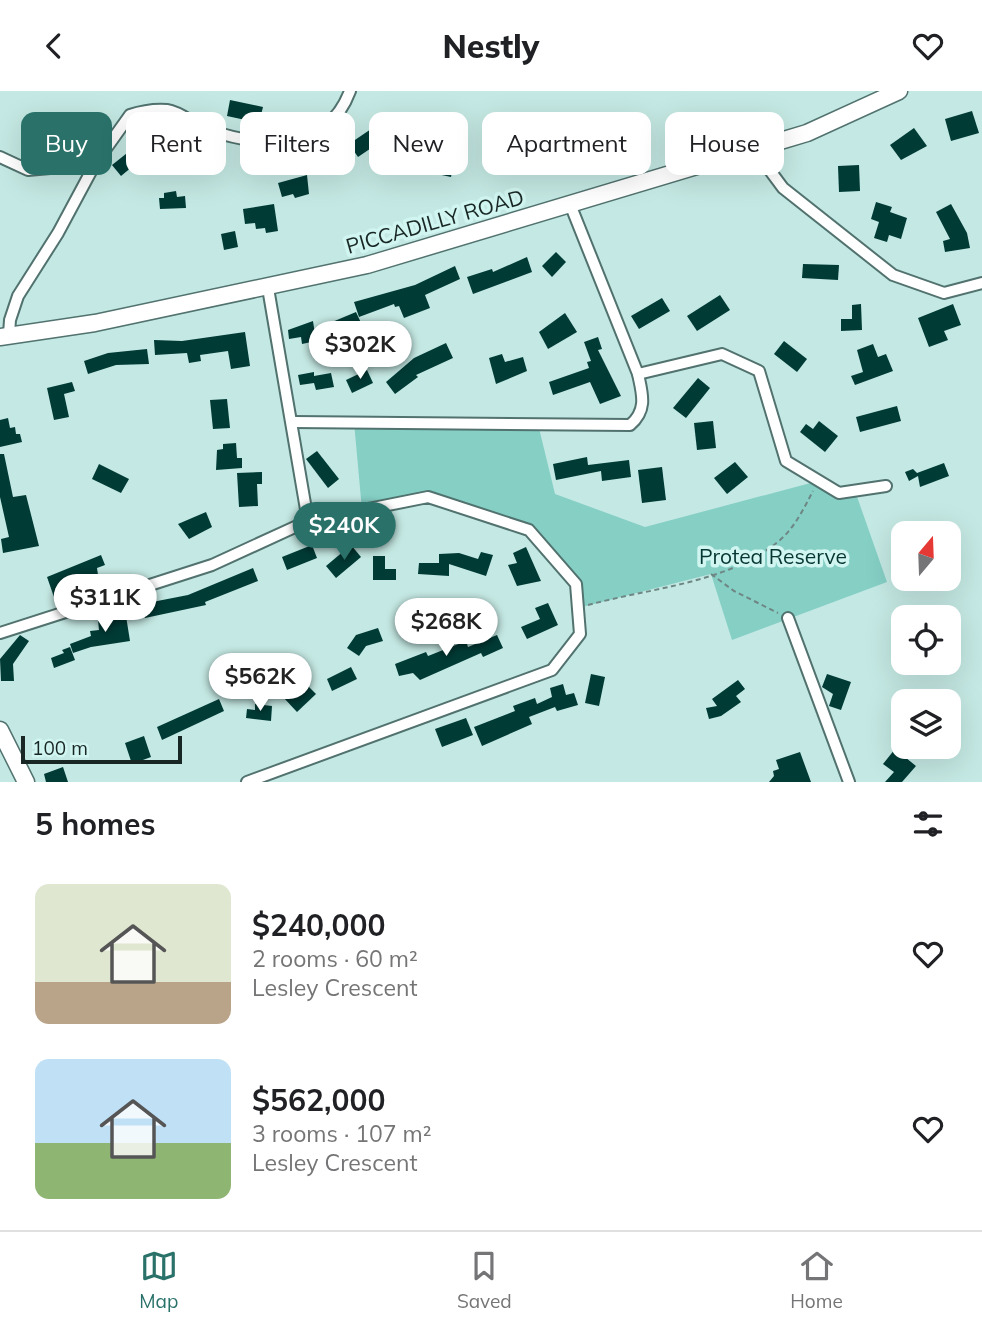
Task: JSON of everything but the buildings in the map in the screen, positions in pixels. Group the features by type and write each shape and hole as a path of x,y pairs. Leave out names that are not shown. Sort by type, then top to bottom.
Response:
{"main road":[{"name":"PICCADILLY ROAD","path":"784,140 807,133 899,91"},
{"name":"PICCADILLY ROAD","path":"3,334 95,323 367,265 667,175"},
{"path":"0,730 26,782"}],"street":[{"path":"112,140 130,115 147,110 170,110 203,128 255,143 293,141 330,124 350,91"},
{"path":"0,157 21,167"},
{"path":"3,334 18,296 58,233 89,175"},
{"path":"773,175 783,188 893,275 944,293 982,283"},
{"path":"293,422 630,425 639,417 644,401 638,373 570,204"},
{"path":"268,288 308,521"},
{"path":"638,373 722,354 759,371 786,461 839,493 886,486"},
{"path":"0,633 212,565 308,521 428,497 529,530 576,584 580,634 552,670 458,702 247,782"},
{"path":"788,618 849,782"}],"path":[{"path":"578,608 711,574 754,559 782,539 800,516 818,481"},
{"path":"711,574 734,591 788,618"}],"green space":[{"name":"Protea Reserve","path":"354,422 538,424 555,494 645,527 818,481 839,493 855,491 887,582 732,640 711,574 578,608 576,584 529,530 428,497 362,510"}]}
